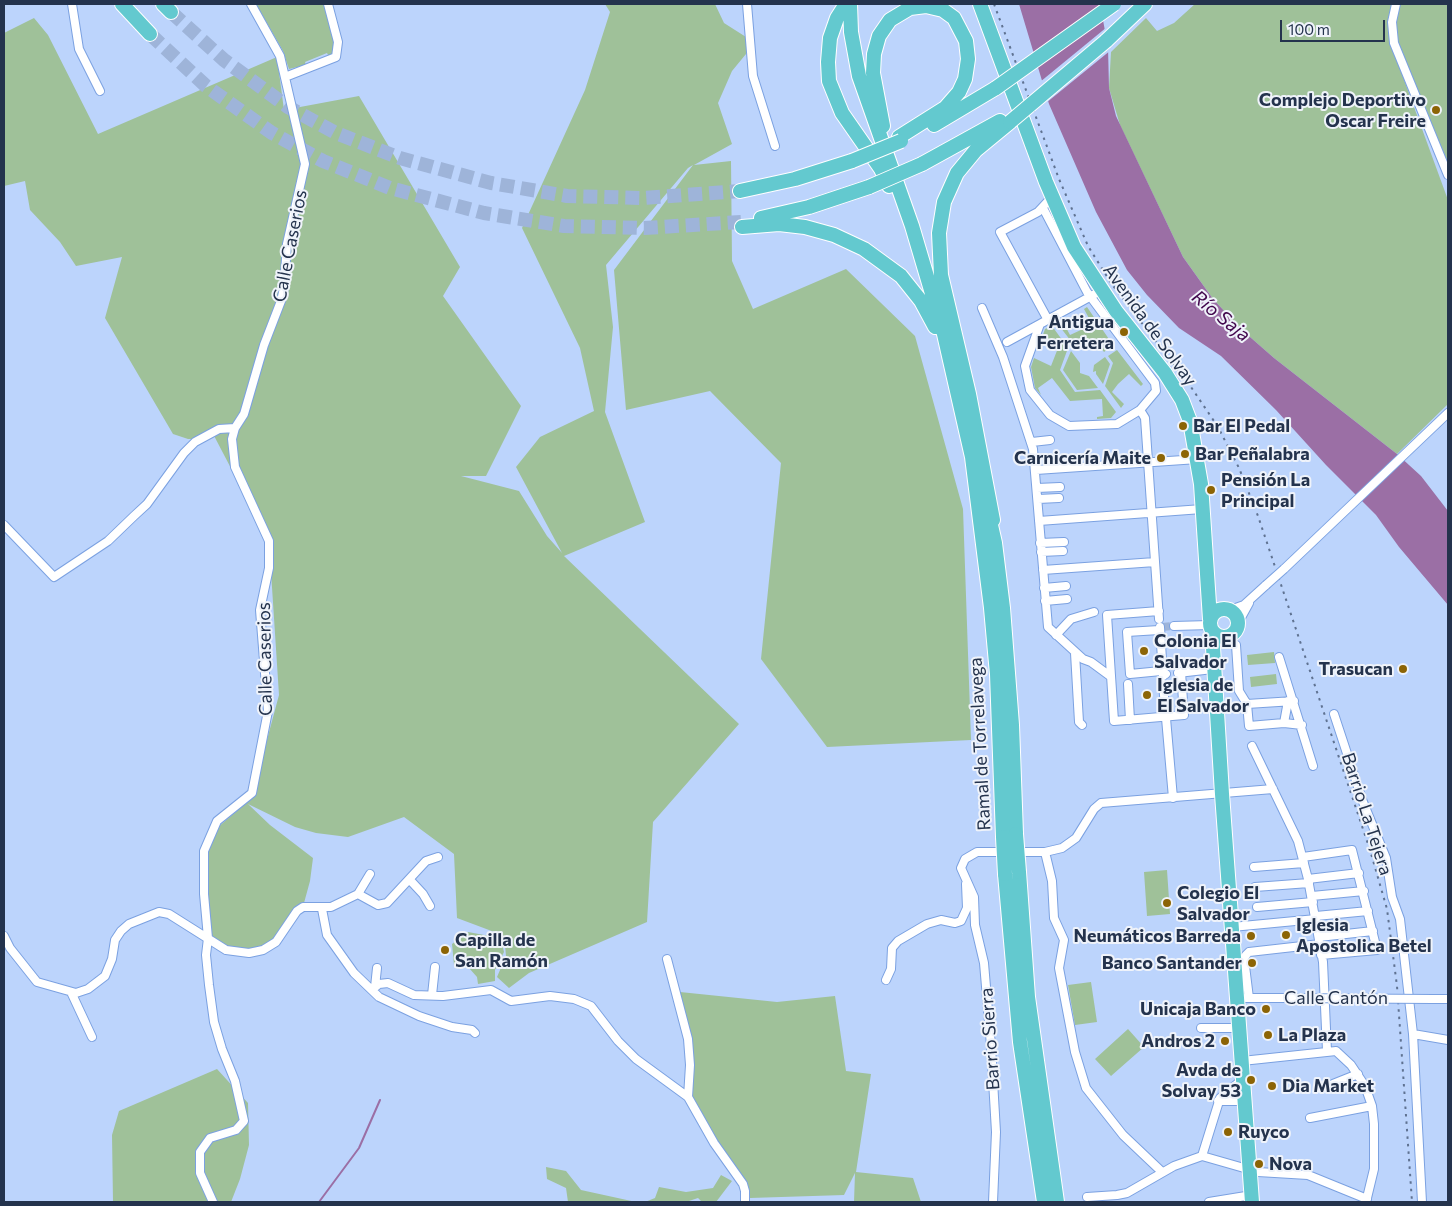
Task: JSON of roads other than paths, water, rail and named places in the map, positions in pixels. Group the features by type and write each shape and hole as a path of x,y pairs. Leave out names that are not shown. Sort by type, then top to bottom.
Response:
{"highway":[{"path":"122,4 150,34"},
{"path":"848,4 833,27 828,49 828,71 836,101 850,126 881,170 917,245"},
{"path":"848,4 859,76 917,245"},
{"path":"856,4 864,72 895,139"},
{"name":"Avenida de Solvay","path":"980,4 1017,100 1047,202 1074,247 1096,294 1165,373 1182,400 1190,421 1198,459 1232,927 1244,998 1240,1028 1252,1199"},
{"path":"895,139 945,119 996,88 1114,4"},
{"path":"995,543 991,507 971,403 941,275 939,233 944,202 957,173 976,150 1009,119 1106,41 1145,4"},
{"path":"740,191 795,179 852,161 895,139 945,108 959,92 965,79 968,59 963,32 954,18 934,7 918,6 903,11 890,20 879,36 874,54 873,73 895,139"},
{"path":"991,608 972,479 953,382 936,329 921,301 889,266 852,242 819,230 792,225 741,224 809,207 869,187 922,164 1009,119"},
{"name":"Ramal de Torrelavega","path":"895,139 943,304 965,391 995,543 1009,676 1010,836"},
{"name":"Ramal de Torrelavega","path":"917,245 954,374 972,457 991,608 997,674 1010,836 1020,1042 1044,1202"},
{"name":"Avenida de Solvay","path":"1208,584 1212,596 1227,610"},
{"path":"1213,665 1232,641 1238,623 1235,614 1227,610 1214,613 1211,625 1219,636 1232,641"},
{"name":"Ramal de Torrelavega","path":"1012,873 1057,1202"}],"street":[{"path":"72,4 79,49 100,91"},
{"name":"Calle Caserios","path":"213,1202 200,1173 200,1152 210,1138 236,1130 244,1121 235,1081 214,1022 207,970 208,938 204,894 204,851 218,821 252,793 268,711 260,610 269,568 269,541 235,467 232,439 235,428 244,414 264,345 281,301 284,288 287,244 303,176 304,164 280,56 251,4"},
{"path":"285,76 336,57 338,42 328,4"},
{"path":"747,4 753,76 775,146"},
{"path":"1396,4 1392,22 1394,43 1448,176"},
{"path":"1047,202 1000,232 1048,320"},
{"path":"1007,342 1040,324 1096,294 1157,385 1156,391 1140,410 1117,424 1069,426 1050,415 1030,390 1025,366 1040,324"},
{"path":"982,308 1003,356 1032,442 1036,470 1040,543 1048,627 1075,653 1110,676"},
{"path":"1140,410 1144,418 1148,462 1173,798"},
{"path":"1238,623 1244,610 1254,598 1448,412"},
{"path":"4,525 54,577 108,541 147,504 184,453 195,442 220,429 235,428"},
{"path":"1032,442 1050,440"},
{"path":"1036,470 1198,459"},
{"path":"1037,488 1060,487"},
{"path":"1038,499 1059,498"},
{"path":"1039,521 1202,509"},
{"path":"1040,543 1064,542"},
{"path":"1041,552 1063,551"},
{"path":"1043,570 1155,562"},
{"path":"1044,588 1066,586"},
{"path":"1227,610 1254,598"},
{"path":"1045,601 1067,599"},
{"path":"1056,635 1071,619 1081,618 1094,612"},
{"path":"1160,623 1107,615 1114,721 1184,715 1179,673 1213,665"},
{"path":"1160,623 1127,632 1130,674 1163,676"},
{"path":"1174,626 1211,625"},
{"path":"1232,641 1239,691 1248,704 1249,726 1284,723 1302,725"},
{"path":"1075,653 1079,722 1082,725"},
{"path":"1279,657 1291,701 1302,725 1314,766"},
{"path":"1127,679 1130,720"},
{"path":"1248,704 1291,701"},
{"path":"1284,723 1291,701"},
{"name":"Barrio La Tejera","path":"1334,714 1365,808 1386,858 1392,897 1400,919 1413,1034 1422,1202"},
{"path":"1252,746 1296,838 1309,881 1322,955 1327,1051"},
{"path":"1162,1172 1123,1135 1086,1088 1075,1052 1059,968 1064,940 1054,918 1052,881 1045,852 1062,848 1076,838 1094,809 1102,803 1273,789"},
{"path":"1254,867 1352,850 1364,891 1377,950 1322,955"},
{"name":"Barrio Sierra","path":"993,1202 996,1132 984,963 976,935 974,897 961,868 965,859 977,852 1045,852"},
{"path":"358,894 374,903 383,904 391,900 426,861 438,857"},
{"path":"1256,887 1359,873"},
{"path":"4,936 10,948 37,982 76,993 100,982 105,976 112,959 115,940 129,924 159,912 169,914 226,950 249,953 264,950 276,942 297,911 308,905 322,909 331,907 358,894 370,874"},
{"name":"Barrio Sierra","path":"886,980 891,969 892,948 898,940 914,930 936,921 958,923 961,921 966,908 966,879"},
{"path":"410,880 423,894 430,906"},
{"path":"1258,907 1364,891"},
{"path":"322,909 327,935 354,973 374,988 387,1002 419,1016 452,1027 472,1030 475,1033"},
{"path":"1232,927 1368,911"},
{"path":"1319,940 1373,931"},
{"name":"Avenida de Solvay","path":"1244,998 1244,958 1246,955 1319,940"},
{"path":"668,959 688,1038 690,1066 688,1097"},
{"path":"432,995 435,967"},
{"path":"374,988 377,968"},
{"path":"374,988 388,983 409,993 432,995 456,995 491,990 511,1002 550,996 574,999 591,1006 618,1041 636,1059 688,1097 719,1150 742,1184 745,1191 745,1202"},
{"path":"71,992 92,1037"},
{"name":"Calle Cantón","path":"1244,998 1448,999"},
{"path":"1202,1028 1240,1028"},
{"path":"1413,1034 1448,1040"},
{"path":"1087,1197 1117,1196 1162,1172 1202,1156 1250,1169 1308,1175 1367,1201 1376,1154 1372,1106 1365,1086 1358,1074 1336,1052 1327,1051 1242,1061"},
{"path":"1333,1084 1358,1074"},
{"path":"1202,1156 1218,1101 1235,1086 1244,1082"},
{"path":"1218,1101 1245,1101"},
{"path":"1310,1118 1372,1106"},
{"name":"Avenida de Solvay","path":"1210,1202 1252,1199"}],"water":[{"name":"Río Saja","path":"1019,4 1100,4 1108,47 1109,88 1116,116 1183,257 1213,299 1242,330 1274,358 1397,454 1421,476 1448,511 1448,605 1399,547 1376,515 1326,465 1276,410 1221,356 1179,328 1147,295 1127,270 1096,212 1049,104"}],"waterway":[{"path":"319,1202 359,1148 380,1100"}],"tunnel":[{"path":"171,12 224,60 288,107 336,133 400,158 491,183 567,196 643,198 740,191"},
{"path":"150,34 206,86 272,133 323,161 390,188 484,213 564,226 644,228 741,222"},
{"path":"1162,627 1174,626"}],"railway":[{"path":"994,4 1059,179 1088,246 1111,283 1191,387 1218,427 1239,468 1258,516 1370,850 1387,909 1397,986 1412,1202"}],"place":[{"name":"Complejo Deportivo Oscar Freire","path":"1436,110"},
{"name":"Antigua Ferretera","path":"1124,332"},
{"name":"Bar El Pedal","path":"1183,426"},
{"name":"Bar Peñalabra","path":"1185,454"},
{"name":"Carnicería Maite","path":"1161,458"},
{"name":"Pensión La Principal","path":"1211,490"},
{"name":"Colonia El Salvador","path":"1144,651"},
{"name":"Trasucan","path":"1403,669"},
{"name":"Iglesia de El Salvador","path":"1147,695"},
{"name":"Colegio El Salvador","path":"1167,903"},
{"name":"Iglesia Apostolica Betel","path":"1286,935"},
{"name":"Neumáticos Barreda","path":"1251,936"},
{"name":"Capilla de San Ramón","path":"445,950"},
{"name":"Banco Santander","path":"1252,963"},
{"name":"Unicaja Banco","path":"1266,1009"},
{"name":"La Plaza","path":"1268,1035"},
{"name":"Andros 2","path":"1225,1041"},
{"name":"Avda de Solvay 53","path":"1251,1080"},
{"name":"Dia Market","path":"1272,1086"},
{"name":"Ruyco","path":"1228,1132"},
{"name":"Nova","path":"1259,1164"}]}
